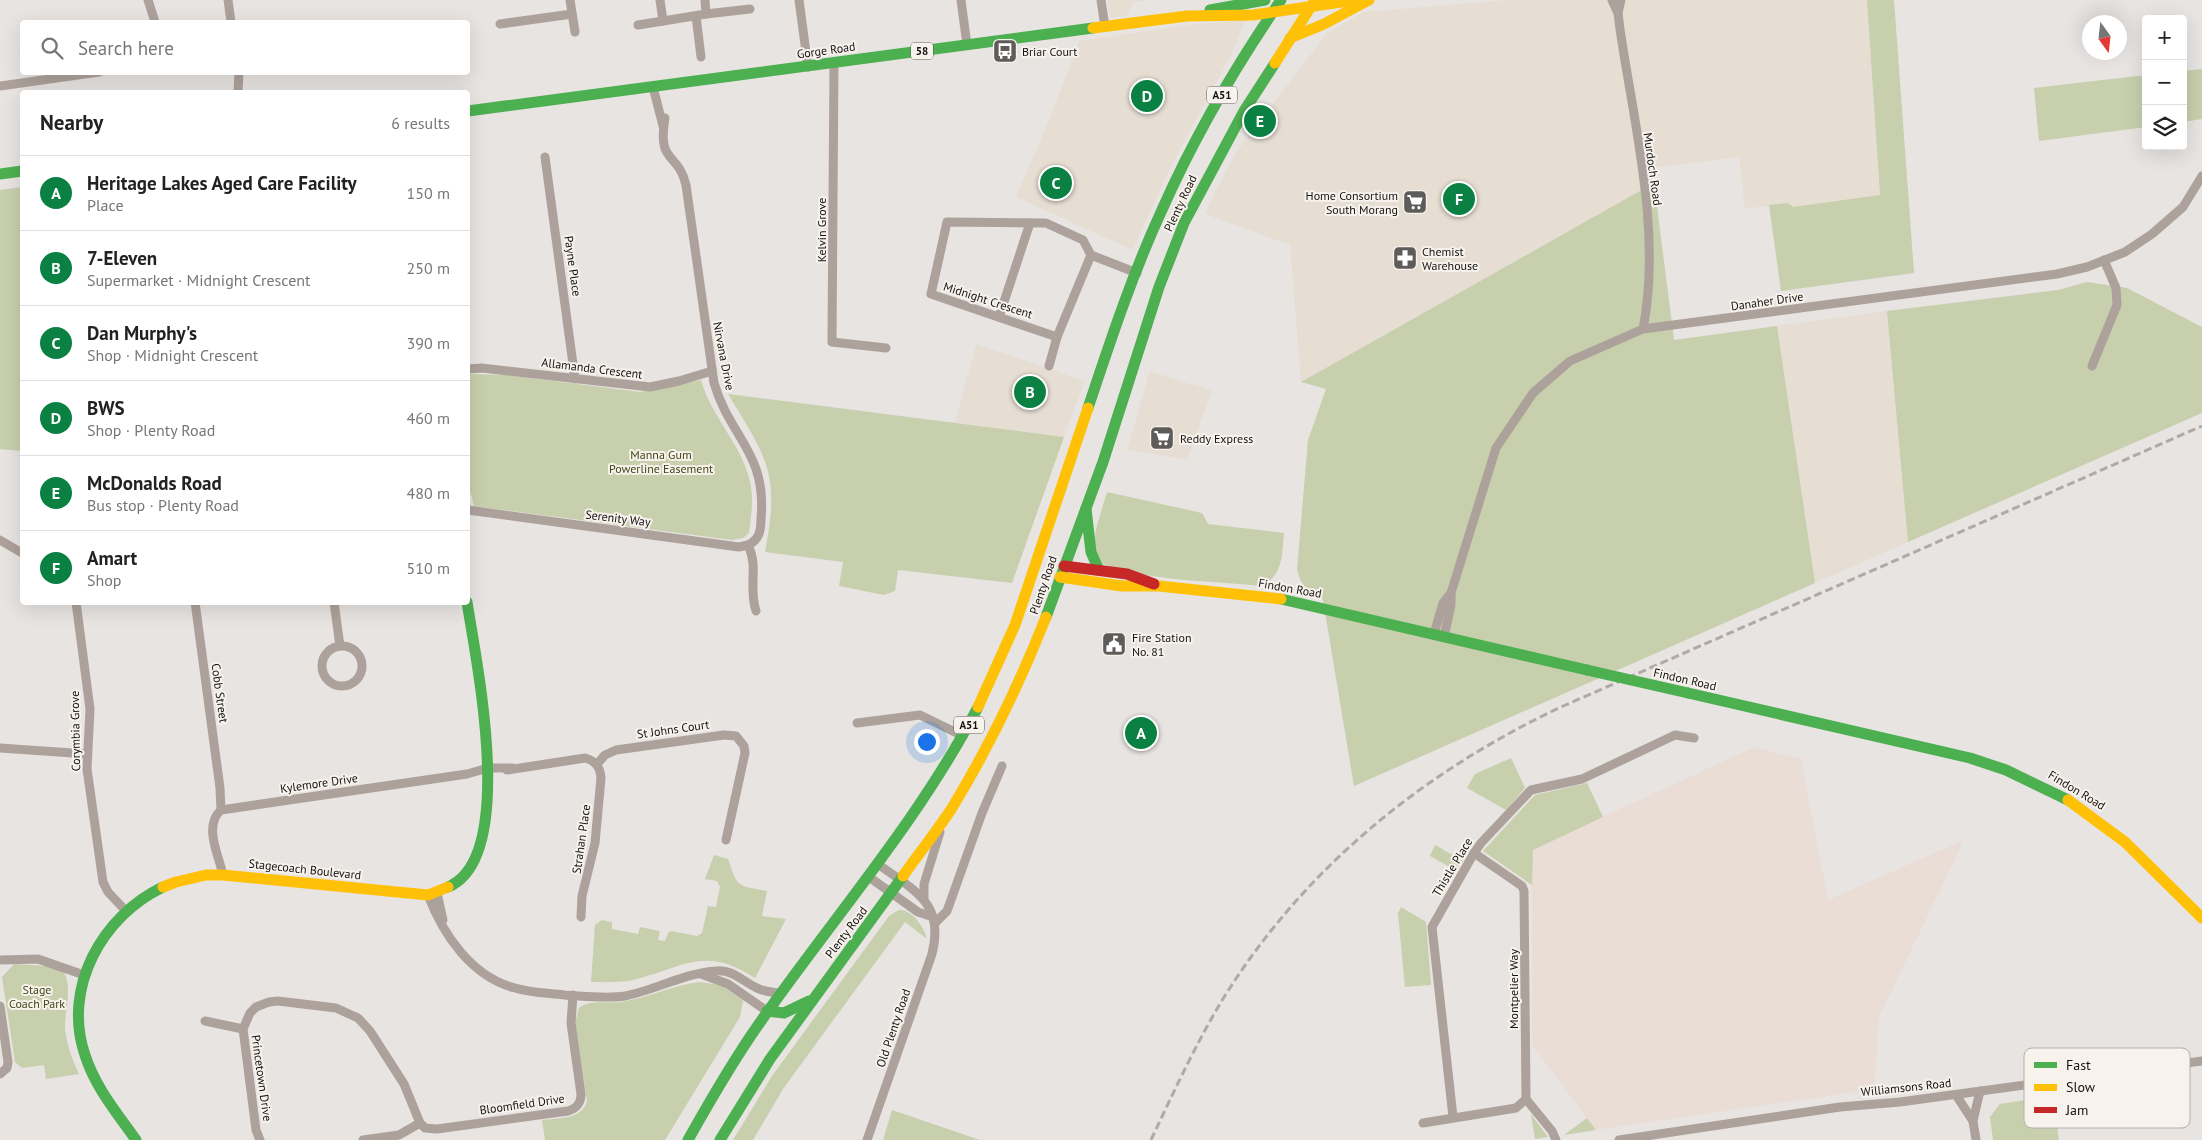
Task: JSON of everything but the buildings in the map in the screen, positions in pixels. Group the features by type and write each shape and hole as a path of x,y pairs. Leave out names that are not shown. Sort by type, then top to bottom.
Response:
{"main road":[{"name":"Gorge Road","path":"470,111 1188,16 1265,0"},
{"name":"Plenty Road","path":"720,1140 770,1059 944,818 974,773 1005,714 1037,641 1047,575 1052,563 1080,433 1137,273 1175,180 1230,81 1281,0"},
{"name":"58","path":"1312,4 1355,0"},
{"path":"1290,38 1324,24 1369,0"},
{"name":"Gorge Road","path":"1188,16 1242,16 1272,13 1312,4"},
{"name":"Plenty Road","path":"688,1140 722,1077 779,994 900,834 963,736 1052,563 1086,504 1103,462 1159,287 1184,223 1237,123 1312,4"},
{"path":"0,174 20,171"},
{"path":"1086,504 1091,552 1099,570"},
{"name":"Findon Road","path":"1052,563 1133,575 1159,586"},
{"name":"Findon Road","path":"1047,575 1122,586 1159,586 1286,600 1999,766 2032,779 2074,801 2101,820 2140,853 2202,918"},
{"path":"433,894 458,880 474,863 484,833 488,771 468,605"},
{"name":"Stagecoach Boulevard","path":"136,1140 97,1083 84,1051 79,1014 84,975 96,947 105,932 126,910 154,890 195,877 219,875 433,894"},
{"name":"Findon Road","path":"2170,883 2202,928"},
{"path":"767,1011 787,1013 813,999"}],"street":[{"path":"148,0 154,20"},
{"path":"228,0 231,20"},
{"path":"570,0 575,32"},
{"path":"660,0 663,21"},
{"path":"705,0 706,14"},
{"path":"799,0 808,67"},
{"path":"961,0 967,45"},
{"path":"1101,0 1105,27"},
{"name":"Murdoch Road","path":"1612,0 1618,13 1645,195 1650,261 1648,304 1643,329"},
{"name":"Murdoch Road","path":"1618,13 1621,0"},
{"path":"638,25 750,9"},
{"path":"500,24 572,14"},
{"path":"696,16 701,57"},
{"name":"Kelvin Grove","path":"834,63 832,342 886,348"},
{"path":"0,86 78,75"},
{"path":"238,90 240,75"},
{"path":"240,75 245,90"},
{"name":"Nirvana Drive","path":"653,87 664,122 663,148 682,173 686,185 712,371 720,399 751,454 760,482 762,502 760,532 754,542 748,545"},
{"name":"Payne Place","path":"545,157 575,379"},
{"name":"Danaher Drive","path":"1439,636 1443,603 1451,592 1496,448 1532,393 1570,361 1643,329 2057,274 2125,252 2158,229 2183,207 2202,176"},
{"name":"Midnight Crescent","path":"1058,336 931,294 947,222 1046,223 1084,240 1091,255"},
{"path":"999,317 1030,223"},
{"path":"1049,366 1058,336 1091,255 1137,273"},
{"path":"2092,366 2117,305 2116,288 2104,260"},
{"name":"Allamanda Crescent","path":"470,369 482,368 650,387 671,384 712,371"},
{"name":"Serenity Way","path":"470,510 484,514 738,547 748,545"},
{"name":"Serenity Way","path":"470,516 484,514"},
{"path":"0,540 20,552"},
{"path":"748,545 754,560 751,591 756,611"},
{"name":"Corymbia Grove","path":"76,605 90,709 87,769 103,882 108,892 126,910"},
{"name":"Cobb Street","path":"195,605 224,809"},
{"path":"334,605 340,646"},
{"path":"340,646 355,650 362,664 358,679 345,686 329,681 322,667 328,652 340,646"},
{"path":"857,723 920,715 963,736"},
{"name":"St Johns Court","path":"597,764 605,755 616,750 724,734 736,736 744,746 745,753 726,840"},
{"name":"Thistle Place","path":"1453,1117 1432,927 1474,853 1481,843 1531,790 1582,779 1675,736 1694,738"},
{"path":"0,748 87,754"},
{"path":"488,771 585,758 597,764"},
{"name":"Strahan Place","path":"581,918 582,896 592,863 598,813 601,778 597,764"},
{"path":"868,877 920,913 934,919 944,916 950,906 979,819 1002,766"},
{"name":"Kylemore Drive","path":"224,809 488,771"},
{"path":"219,875 213,826 214,820 224,809"},
{"path":"924,899 926,875 944,818"},
{"name":"Montpelier Way","path":"1474,853 1522,886 1524,891 1526,1099"},
{"path":"878,864 924,899 929,905 934,919"},
{"path":"433,894 434,911 464,956 476,968 495,980 528,991 597,998 624,996 716,970 730,972 756,988 779,994"},
{"name":"Old Plenty Road","path":"867,1140 932,954 934,919"},
{"path":"0,960 38,959 84,975"},
{"path":"700,974 728,984 767,1011"},
{"name":"Bloomfield Drive","path":"420,1123 425,1128 437,1129 568,1111 575,1108 580,1102 581,1094 571,1023 573,995"},
{"name":"Princetown Drive","path":"255,1140 256,1130 242,1029 250,1013 269,1002 336,1008 351,1013 370,1031 404,1084 420,1123"},
{"path":"0,1006 8,1062 7,1068 0,1074"},
{"name":"Princetown Drive","path":"205,1021 242,1029"},
{"name":"Williamsons Road","path":"1619,1140 1821,1110 2024,1086"},
{"path":"1976,1140 1973,1121 1980,1092"},
{"path":"1956,1095 1973,1121"},
{"path":"1423,1123 1516,1108 1526,1099 1552,1131 1556,1140"},
{"path":"363,1140 400,1135 420,1123"},
{"name":"Princetown Drive","path":"256,1130 260,1140"}],"shaded area":[{"path":"1107,0 1150,0 1132,3 1127,16 1111,18"},
{"name":"Home Consortium South Morang","path":"1507,0 1867,0 1880,196 1793,207 1788,203 1745,209 1739,157 1652,168 1654,183 1301,382 1290,245 1205,214 1237,151 1327,33 1363,12"},
{"path":"1245,20 1232,53 1170,168 1133,250 1016,197 1049,120 1079,41 1185,25"},
{"path":"1887,311 1908,542 1815,583 1777,326"},
{"path":"976,344 1085,381 1064,437 955,423"},
{"path":"1150,371 1212,391 1187,460 1127,450"},
{"path":"1754,747 1801,759 1828,900 1964,840 1879,1017 1874,1089 1596,1130 1532,1045 1532,850"}],"green space":[{"path":"1867,0 1894,0 1914,273 1781,291 1769,205 1788,203 1793,207 1880,195"},
{"path":"2202,69 2202,119 2187,121 2187,105 2187,71"},
{"path":"2142,75 2142,128 2039,141 2034,88"},
{"path":"1654,183 1674,340 1777,326 1815,583 1354,786 1323,600 1306,588 1297,570 1308,440 1326,389 1301,382"},
{"path":"20,187 20,451 0,449 0,190"},
{"path":"2087,282 2127,288 2202,327 2202,413 1908,542 1887,311 2058,290"},
{"name":"Manna Gum Powerline Easement","path":"470,374 507,375 640,392 701,380 712,406 746,468 752,495 749,533 743,538 732,540 474,506 470,491"},
{"path":"728,394 1064,437 1012,583 898,570 895,591 884,595 839,586 843,562 765,552 771,504 767,468 753,435"},
{"path":"1107,492 1202,513 1208,524 1284,533 1282,557 1277,571 1274,577 1261,586 1180,580 1140,574 1103,564 1094,545 1096,529"},
{"path":"1511,758 1525,788 1506,810 1467,788 1475,774"},
{"path":"1587,783 1603,817 1533,850 1532,885 1483,851 1535,795"},
{"path":"1435,845 1463,861 1455,870 1430,856"},
{"path":"714,855 728,859 734,876 740,884 767,891 762,916 786,919 755,978 737,968 708,961 681,965 628,981 591,982 595,925 602,920 612,922 612,929 638,934 640,927 660,931 658,940 665,941 668,933 671,931 697,936 702,933 708,906 716,907 720,887 717,881 705,879"},
{"path":"1401,907 1426,922 1431,985 1405,987 1398,913"},
{"path":"899,910 908,912 917,920 927,939 905,922 783,1089 753,1140 733,1140 772,1076 889,916"},
{"name":"Stage Coach Park","path":"14,964 48,966 64,972 68,986 65,1029 70,1052 79,1074 46,1079 44,1065 22,1068 15,1062 2,977"},
{"path":"700,982 721,985 743,1000 740,1017 665,1140 545,1140 542,1120 575,1115 580,1112 587,1101 575,1023 579,1008 583,1005 594,1003 631,1000"},
{"path":"2024,1100 2024,1128 2057,1128 2059,1140 1993,1140 1990,1117 2000,1104"},
{"path":"892,1110 980,1140 883,1140"},
{"path":"1531,1114 1548,1137 1535,1139"},
{"path":"1587,1118 1596,1130 1564,1135"}],"railway":[{"path":"1151,1140 1193,1053 1221,1002 1253,954 1289,909 1327,868 1369,830 1413,795 1460,762 1510,733 1561,707 2202,426"}],"traffic: fast":[{"path":"1210,10 1265,0"},
{"path":"1088,408 1131,284 1150,236 1174,184 1216,103 1247,51 1281,0"},
{"path":"470,111 1093,28"},
{"path":"1046,617 1103,462 1159,287 1184,223 1244,111 1275,63"},
{"path":"0,174 20,171"},
{"path":"1086,509 1091,552 1099,570"},
{"path":"1281,599 1587,670"},
{"path":"448,887 469,869 482,839 487,800 487,756 483,710 468,605"},
{"path":"1587,670 1688,693"},
{"path":"1688,693 1970,758 2006,770 2068,800"},
{"path":"688,1140 751,1035 903,829 955,749 978,707"},
{"path":"720,1140 770,1059 903,876"},
{"path":"136,1140 107,1099 89,1067 79,1030 79,1005 83,980 92,957 105,935 122,916 141,900 163,887"},
{"path":"767,1011 784,1013 809,1001"}],"traffic: slow":[{"path":"1275,63 1315,0"},
{"path":"1093,28 1187,16 1253,15 1355,0"},
{"path":"1290,38 1324,24 1369,0"},
{"path":"978,707 1015,625 1088,408"},
{"path":"1060,577 1122,586 1159,586 1281,599"},
{"path":"903,876 952,808 979,762 1015,690 1046,617"},
{"path":"2068,800 2125,842 2202,918"},
{"path":"163,887 206,875 223,875 428,895 448,887"}],"traffic: jam":[{"path":"1064,566 1127,574 1154,584"}],"place":[{"name":"Briar Court","path":"1005,51"},
{"name":"BWS","path":"1147,96"},
{"name":"McDonalds Road","path":"1260,121"},
{"name":"Dan Murphy's","path":"1056,183"},
{"name":"Amart","path":"1459,199"},
{"name":"Home Consortium South Morang","path":"1415,202"},
{"name":"Chemist Warehouse","path":"1405,258"},
{"name":"7-Eleven","path":"1030,392"},
{"name":"Reddy Express","path":"1162,438"},
{"name":"Fire Station No. 81","path":"1114,644"},
{"name":"Heritage Lakes Aged Care Facility","path":"1141,733"}]}
